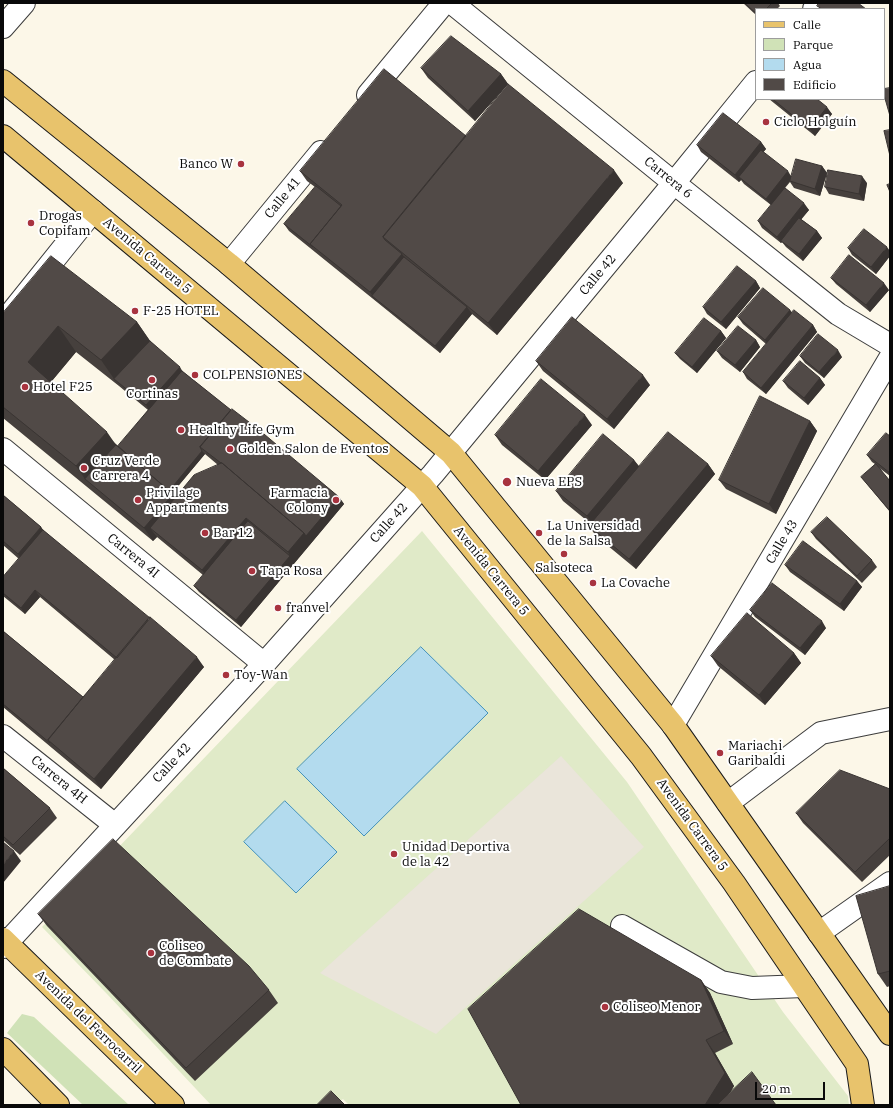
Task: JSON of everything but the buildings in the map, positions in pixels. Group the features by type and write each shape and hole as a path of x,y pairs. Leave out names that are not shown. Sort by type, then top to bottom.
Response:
{"main road":[{"path":"3,81 229,264 451,453 673,725 890,1034"},
{"name":"Avenida Carrera 5","path":"3,136 422,486 641,756 734,883 857,1064 863,1105"},
{"name":"Avenida del Ferrocarril","path":"4,943 173,1105"},
{"path":"3,1049 58,1105"}],"street":[{"path":"3,27 24,3"},
{"path":"354,112 444,3"},
{"name":"Carrera 6","path":"452,3 838,314 890,345"},
{"name":"Calle 42","path":"4,943 264,664 451,453 755,83"},
{"name":"Calle 41","path":"229,264 334,136"},
{"path":"3,323 93,211"},
{"name":"Calle 43","path":"673,725 890,358"},
{"name":"Carrera 4I","path":"3,449 264,664"},
{"path":"728,803 821,733 890,719"},
{"name":"Carrera 4H","path":"3,736 115,825"},
{"path":"819,933 890,883"},
{"path":"622,926 721,982 752,988 804,986"}],"green space":[{"name":"Unidad Deportiva de la 42","path":"422,531 627,782 783,1012 848,1096 849,1105 349,1105 343,1099 335,1105 211,1105 42,927"},
{"path":"22,1014 34,1017 129,1105 83,1105 7,1033"}],"shaded area":[{"path":"561,756 644,847 436,1034 320,973"}],"water":[{"path":"421,647 488,713 364,836 297,769"},
{"path":"285,801 337,852 296,893 244,842"}],"place":[{"name":"Ciclo Holguín","path":"766,122"},
{"name":"Banco W","path":"241,164"},
{"name":"Drogas Copifam","path":"31,223"},
{"name":"F-25 HOTEL","path":"135,311"},
{"name":"COLPENSIONES","path":"195,375"},
{"name":"Cortinas","path":"152,380"},
{"name":"Hotel F25","path":"25,387"},
{"name":"Healthy Life Gym","path":"181,430"},
{"name":"Golden Salon de Eventos","path":"230,449"},
{"name":"Cruz Verde Carrera 4","path":"84,468"},
{"name":"Nueva EPS","path":"507,482"},
{"name":"Privilage Appartments","path":"138,500"},
{"name":"Farmacia Colony","path":"336,500"},
{"name":"Bar 12","path":"205,533"},
{"name":"La Universidad de la Salsa","path":"539,533"},
{"name":"Salsoteca","path":"564,554"},
{"name":"Tapa Rosa","path":"252,571"},
{"name":"La Covache","path":"593,583"},
{"name":"franvel","path":"278,608"},
{"name":"Toy-Wan","path":"226,675"},
{"name":"Mariachi Garibaldi","path":"720,753"},
{"name":"Unidad Deportiva de la 42","path":"394,854"},
{"name":"Coliseo de Combate","path":"151,953"},
{"name":"Coliseo Menor","path":"605,1007"}]}
